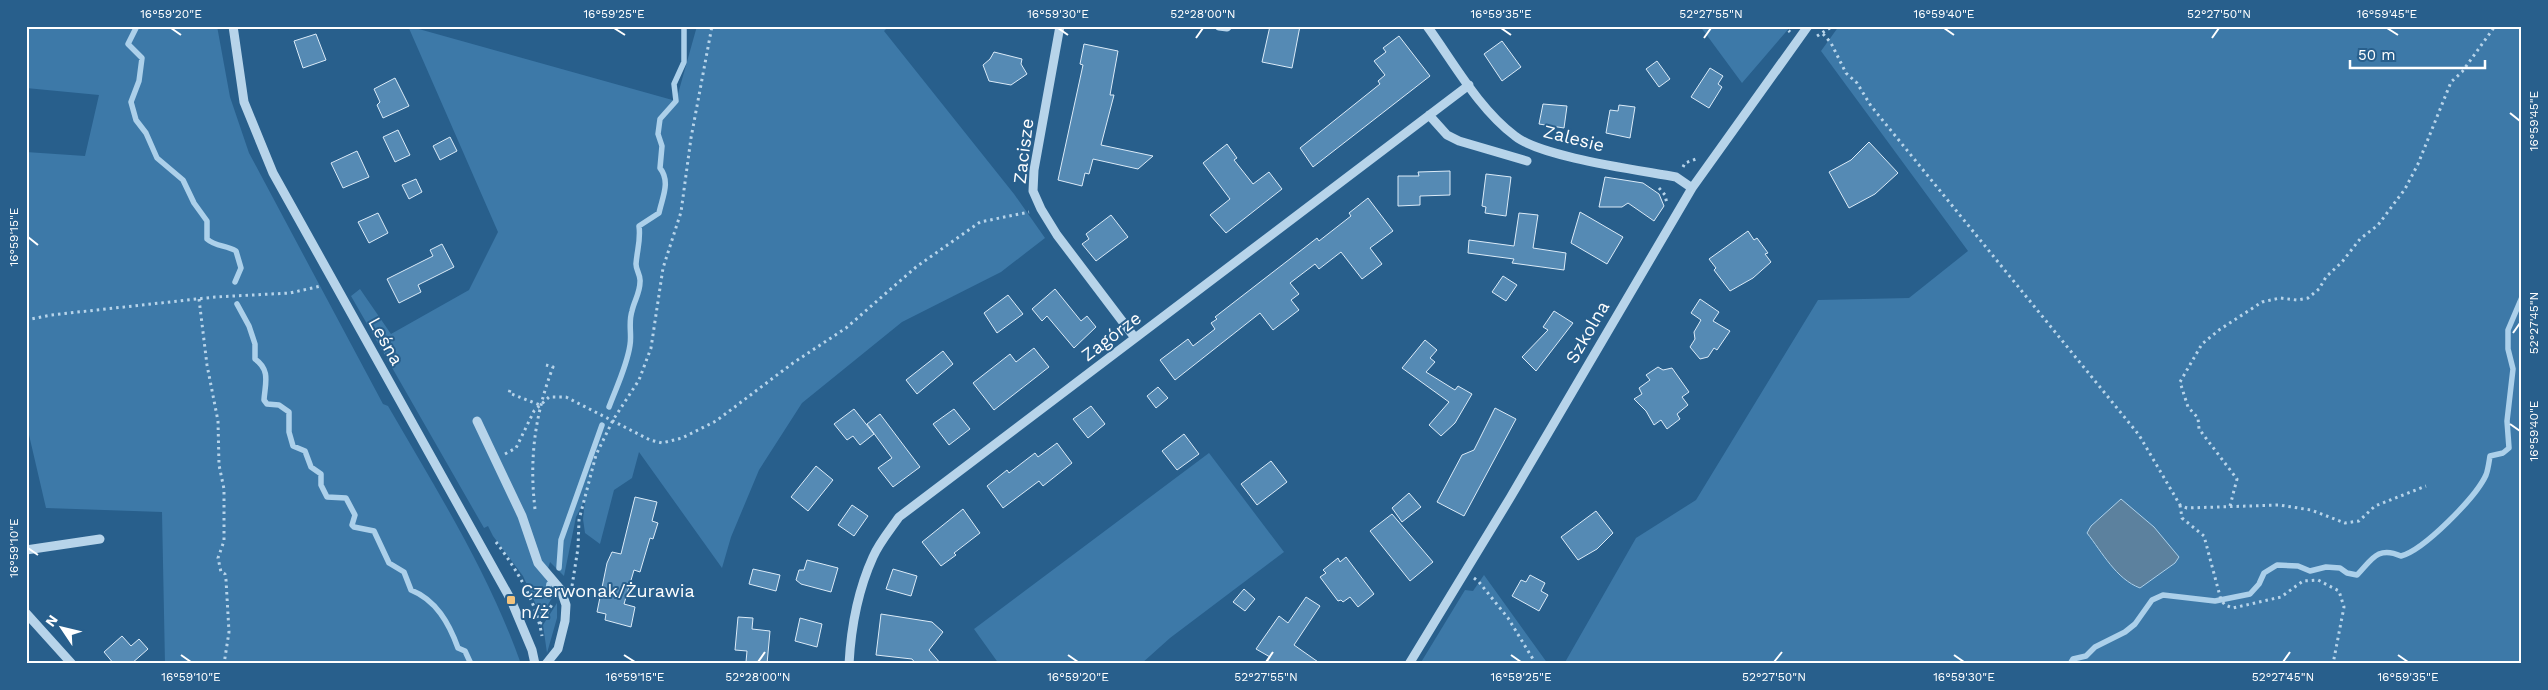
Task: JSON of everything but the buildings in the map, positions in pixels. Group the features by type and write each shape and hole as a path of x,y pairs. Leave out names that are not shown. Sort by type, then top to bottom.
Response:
{"street":[{"name":"Leśna","path":"233,26 244,102 273,173 511,600 532,650 535,664"},
{"name":"Zacisze","path":"1060,26 1034,170 1033,191 1041,209 1057,235 1135,338"},
{"path":"1428,26 1469,85"},
{"name":"Szkolna","path":"1409,664 1692,188 1808,26"},
{"name":"Zagórze","path":"849,664 850,639 860,594 873,556 899,518 1469,85"},
{"name":"Zalesie","path":"1469,85 1495,118 1523,141 1544,150 1676,177 1692,188"},
{"path":"1429,115 1447,135 1459,141 1527,162"},
{"path":"477,421 522,516 538,563 561,590 566,605 565,621 558,649 546,664"},
{"path":"26,550 100,540"},
{"path":"26,613 72,664"}],"path":[{"path":"566,605 574,580 578,520 596,454 612,420 639,380 651,348 663,268 681,212 691,138 712,26"},
{"path":"1825,26 1831,28"},
{"path":"2230,506 2236,479 2199,429 2198,418 2188,406 2180,382 2186,370 2202,344 2249,309 2262,302 2280,298 2297,300 2308,298 2319,289 2326,277 2342,262 2360,239 2378,225 2405,189 2418,164 2451,82 2462,72 2495,26"},
{"path":"1831,28 1824,34 1831,43 1846,73 1856,83 1871,106 1926,176 2139,435 2180,505 2182,518 2204,536 2221,600 2225,605 2233,608 2281,597 2302,581 2318,580 2339,591 2344,607 2333,664"},
{"path":"1652,183 1664,195 1667,203 1665,208"},
{"path":"495,459 516,448 534,411 549,397 566,397 650,440 662,443 682,438 716,421 793,363 846,328 916,267 980,222 1041,209"},
{"path":"26,320 51,315 199,299 307,290 333,280"},
{"path":"199,299 207,365 218,420 218,465 224,489 224,541 218,558 226,580 229,632 224,664"},
{"path":"536,518 532,468 534,438 540,405 553,367 546,364"},
{"path":"510,390 509,393 540,405"},
{"path":"2180,505 2187,508 2250,504 2295,507 2345,523 2359,521 2375,506 2426,486"},
{"path":"1464,573 1479,582 1508,618 1536,664"},
{"path":"540,624 561,590"}],"shaded area":[{"path":"26,26 217,26 230,97 249,153 383,404 388,406 461,532 508,630 521,664 165,664 162,512 46,508 26,422 26,152 85,156 99,95 26,88"},
{"path":"408,26 676,101 697,26 889,26 884,31 1014,194 1045,238 1001,272 902,322 802,403 759,470 731,537 722,568 639,452 632,478 614,490 600,544 585,533 583,519 585,500 576,517 564,576 550,562 545,578 555,593 541,616 523,576 493,536 488,526 484,528 351,296 360,289 391,334 469,290 498,232"},
{"path":"1700,26 1791,26 1742,83"},
{"path":"1839,26 2522,26 2522,664 1564,664 1636,538 1696,500 1818,300 1909,298 1968,251 1821,51"},
{"path":"1209,453 1284,552 1170,638 1141,664 999,664 974,629"},
{"path":"2121,499 2154,527 2179,557 2175,563 2140,588 2131,584 2117,572 2087,533 2091,526"},
{"path":"1484,575 1548,664 1420,664 1465,590 1473,591"},
{"path":"557,603 557,618 547,653 543,625"}],"waterway":[{"path":"137,26 128,44 142,58 139,81 131,102 136,120 146,133 157,158 183,180 194,203 207,221 207,239 236,251 241,268 235,282"},
{"path":"609,407 629,353 631,315 640,286 640,277 636,264 639,226 659,213 665,190 665,179 660,168 662,146 658,134 660,119 676,101 674,84 684,62 684,26"},
{"path":"2070,664 2073,659 2086,656 2095,647 2125,632 2135,624 2152,600 2163,595 2215,601 2250,594 2259,584 2264,573 2277,565 2298,566 2310,571 2326,567 2340,568 2347,573 2357,575 2380,553 2386,552 2401,556 2423,544 2448,522 2472,496 2487,473 2490,456 2503,453 2509,448 2507,421 2513,369 2508,349 2508,330 2522,297"},
{"path":"237,304 249,326 255,344 255,359 260,363 265,373 264,400 267,404 279,405 289,412 289,432 293,446 305,451 311,467 321,474 321,485 327,497 346,498 355,515 352,525 374,531 389,563 404,572 411,590 428,600 441,613 458,648 465,651 471,664"},
{"path":"559,568 561,540 602,425"},
{"path":"547,596 549,584"}],"place":[{"name":"Czerwonak/Żurawia n/ż","path":"511,600"}]}
